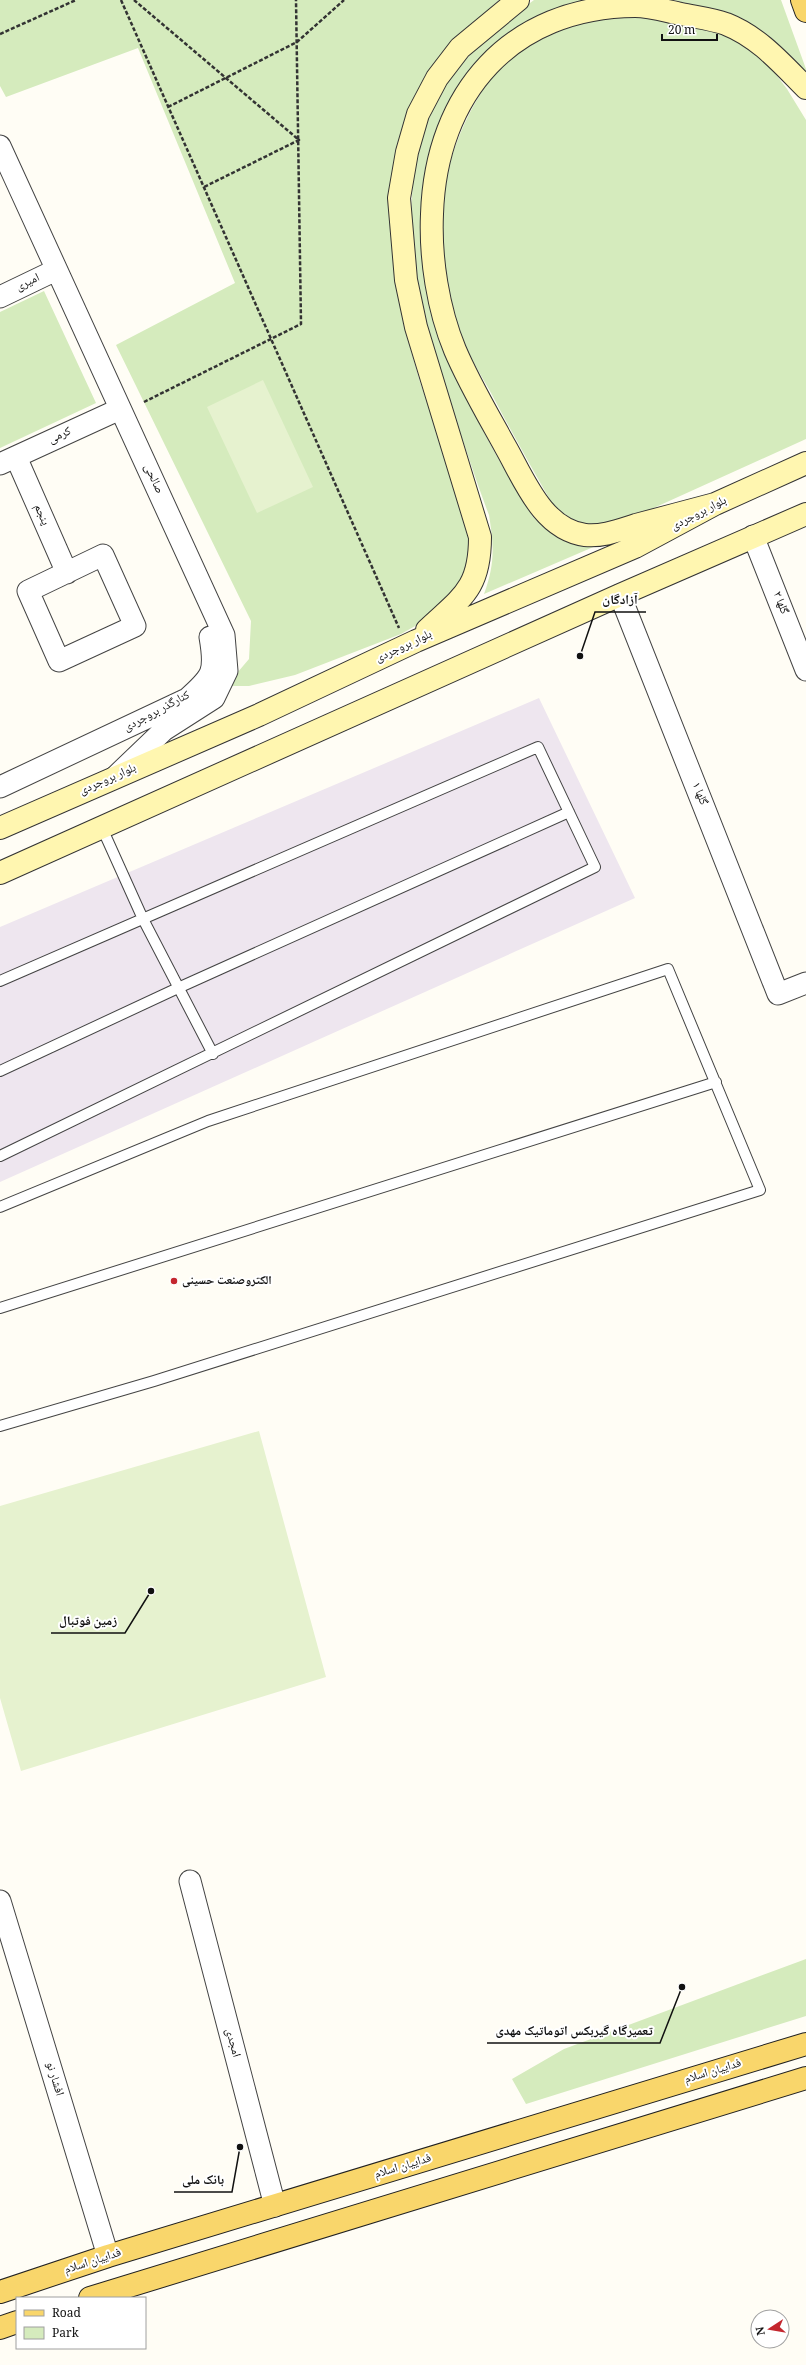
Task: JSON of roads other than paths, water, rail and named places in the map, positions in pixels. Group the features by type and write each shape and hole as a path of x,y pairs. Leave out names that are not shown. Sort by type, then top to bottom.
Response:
{"main road":[{"path":"409,637 467,593 476,577 480,556 480,537 416,327 406,280 399,198 407,152 418,114 437,78 460,48 518,0"},
{"path":"802,0 806,11"},
{"path":"715,504 605,534 585,535 567,529 550,518 531,492 454,348 440,300 432,248 432,212 437,170 446,134 462,98 483,69 506,48 531,31 566,17 600,9 637,6 725,24 762,45 806,88"},
{"name":"بلوار بروجردی","path":"0,828 259,715 409,637 635,547 715,504 806,463"},
{"path":"0,873 620,595 806,514"},
{"name":"فداییان اسلام","path":"0,2292 108,2256 806,2044"},
{"path":"93,2297 806,2078"},
{"path":"0,2328 16,2322"}],"street":[{"name":"صالحی","path":"0,146 224,635 227,671 214,698 164,730 114,777"},
{"name":"امیری","path":"0,297 56,270"},
{"name":"کرمی","path":"8,461 120,408"},
{"name":"پنجم","path":"8,461 67,573"},
{"name":"گلها ۲","path":"754,536 806,670"},
{"name":"کنارگذر بروجردی","path":"0,788 187,699 209,680 214,658 210,634 189,590 184,548"},
{"path":"103,555 135,626 59,660 28,591 67,573 103,555"},
{"name":"گلها ۱","path":"620,595 778,994 806,983"},
{"name":"امجدی","path":"190,1881 275,2206"},
{"name":"افشار نو","path":"0,1901 108,2256"}],"lane":[{"path":"0,981 538,747 595,866 213,1054 0,1156"},
{"path":"0,1071 178,988 569,812"},
{"path":"102,828 143,919 213,1054"},
{"path":"0,1207 208,1121 668,969 760,1190 154,1381 0,1426"},
{"path":"0,1308 716,1082"}],"place":[{"name":"آزادگان","path":"580,656"},
{"name":"الکتروصنعت حسینی","path":"174,1281"},
{"name":"زمین فوتبال","path":"151,1591"},
{"name":"تعمیرگاه گیربکس اتوماتیک مهدی","path":"682,1987"},
{"name":"بانک ملی","path":"240,2147"}]}
